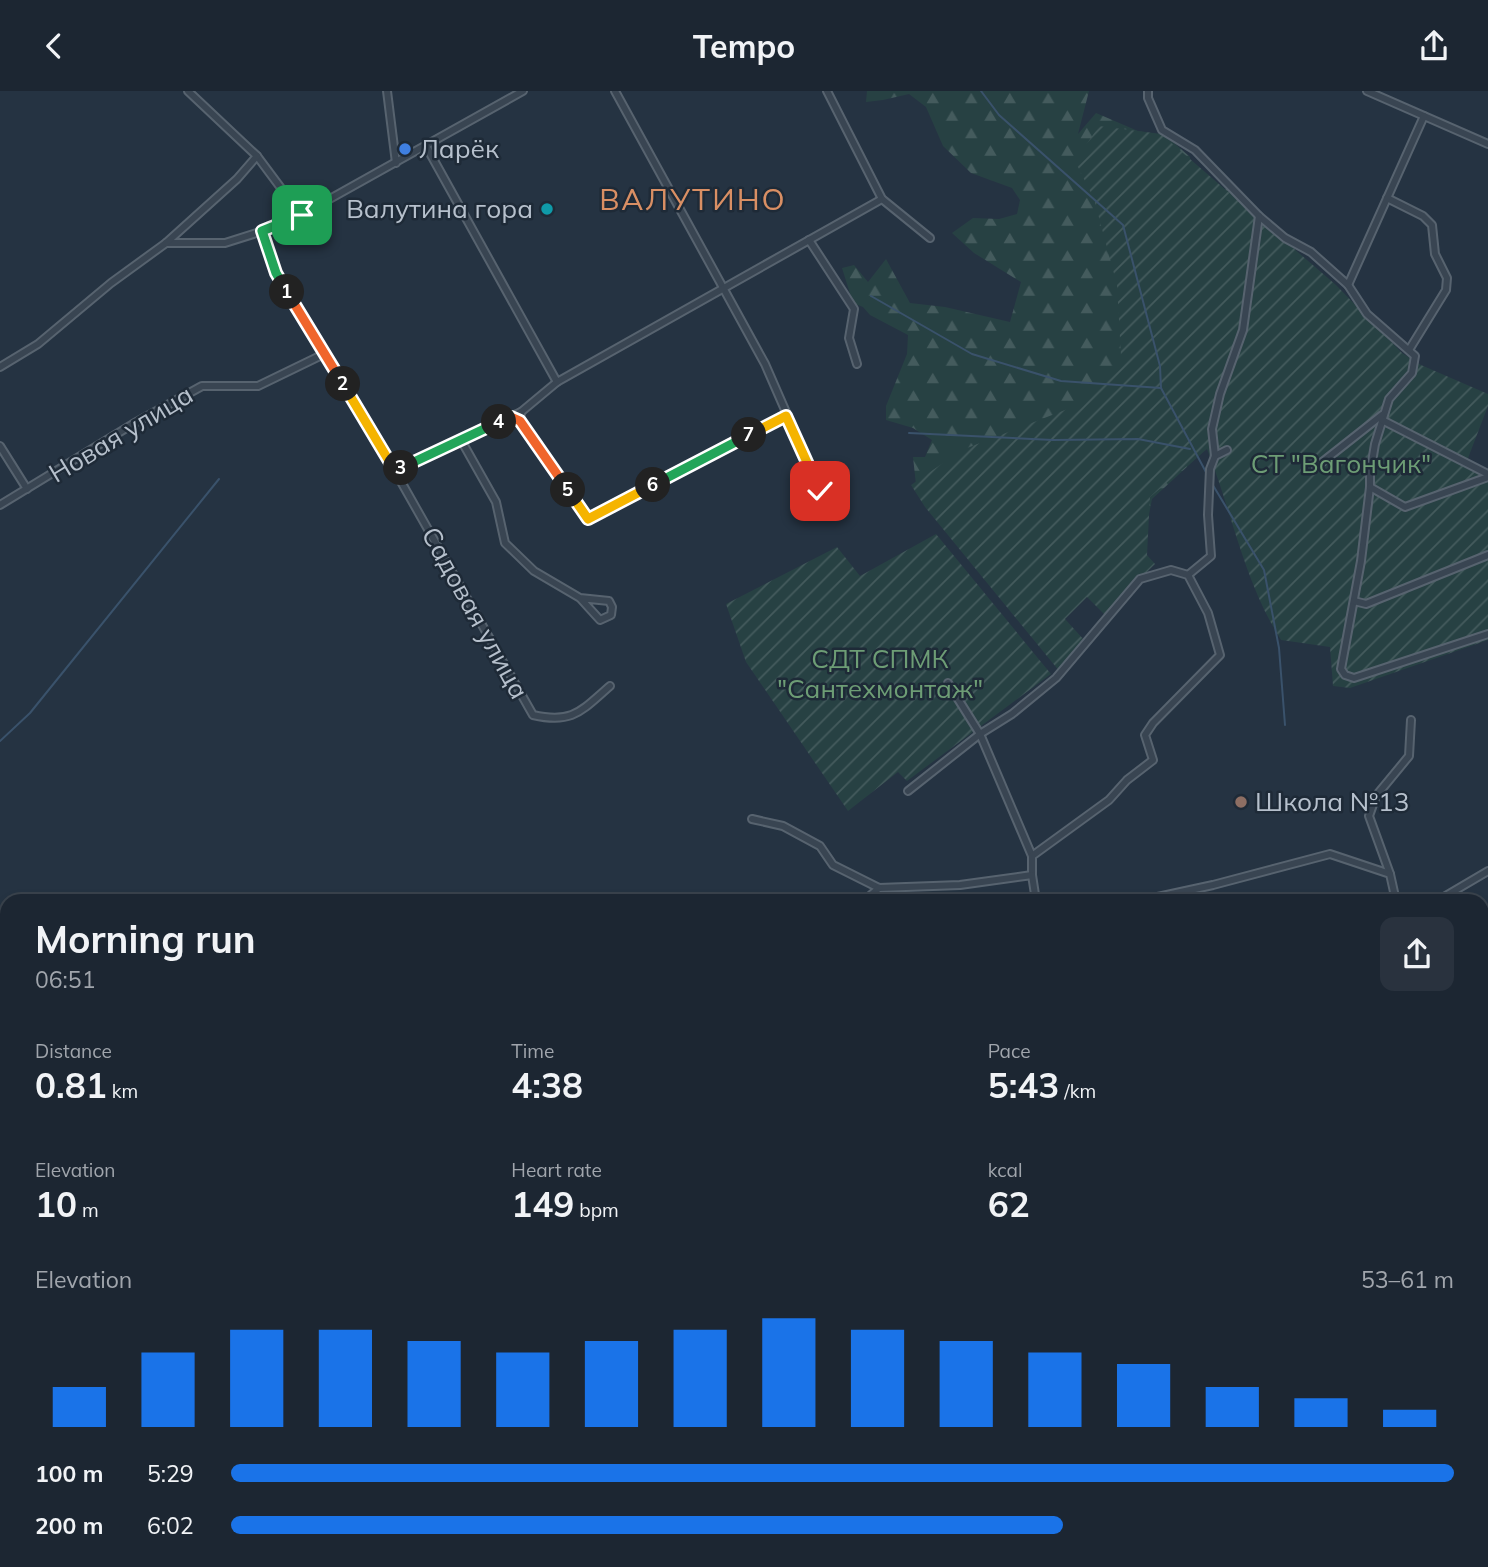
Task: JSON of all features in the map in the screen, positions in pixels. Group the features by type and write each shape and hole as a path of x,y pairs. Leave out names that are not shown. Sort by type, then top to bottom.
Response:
{"street":[{"path":"188,91 257,156 302,215"},
{"path":"387,91 396,163"},
{"path":"166,243 225,243 302,215 523,91"},
{"path":"615,91 765,364 820,491"},
{"path":"827,91 882,199 930,238"},
{"path":"1148,91 1148,98 1162,131 1195,151 1259,216 1285,238 1311,253 1348,285 1367,314 1415,356 1412,373 1389,398 1383,417 1370,474 1362,561 1341,669 1345,675 1354,678 1488,634"},
{"path":"1367,91 1488,144"},
{"path":"1348,285 1424,116"},
{"path":"426,146 557,382"},
{"path":"0,367 38,344 111,283 166,243 237,179 257,156"},
{"path":"1387,198 1423,216 1432,225 1435,254 1447,278 1446,290 1409,350"},
{"path":"395,471 521,412 557,382 882,199"},
{"path":"1188,575 1211,556 1208,515 1210,469 1215,456 1212,429 1220,394 1243,330 1259,216"},
{"name":"Садовая улица","path":"262,231 276,273 395,471 533,715 553,720 578,714 610,686"},
{"path":"809,240 854,310 849,338 857,364"},
{"name":"Новая улица","path":"0,505 133,424 202,386 258,386 324,354"},
{"path":"520,421 521,412"},
{"path":"511,417 520,421 588,519 786,416"},
{"path":"1316,467 1383,417"},
{"path":"1383,417 1488,475"},
{"path":"461,440 496,502 505,543 534,571 580,598 600,620 611,615 612,607 609,601 580,598"},
{"path":"0,446 27,489"},
{"path":"1215,456 1227,450"},
{"path":"1370,487 1405,507 1488,475"},
{"path":"1354,601 1366,604 1488,555"},
{"path":"908,791 979,734 1012,713 1056,678 1140,579 1171,570 1188,575 1208,613 1220,655 1153,723 1145,735 1153,760 1127,780 1109,800 1032,856"},
{"path":"948,683 979,734 1032,856 1035,894"},
{"path":"1394,894 1390,874 1369,816 1376,796 1409,756 1411,720"},
{"path":"752,819 783,826 820,846 833,865 879,888 960,885 1032,875"},
{"path":"1171,894 1330,854 1390,874"},
{"path":"1449,894 1488,871"},
{"path":"872,894 879,888"}],"green space":[{"path":"867,91 1089,91 1078,134 1096,113 1138,131 1158,134 1173,142 1190,157 1197,219 1228,187 1232,192 1227,205 1233,211 1244,203 1257,213 1220,394 1201,454 1152,499 1146,529 954,523 917,494 913,457 925,457 932,440 913,428 886,420 886,406 907,354 908,335 853,303 842,268 854,265 868,282 886,259 910,303 945,307 1010,322 1021,282 974,253 952,233 973,218 999,219 1017,214 1020,200 1012,188 971,173 943,146 926,107 909,94 866,102"},
{"name":"СТ \"Вагончик\"","path":"1099,126 1161,134 1336,285 1402,353 1421,365 1488,394 1488,406 1465,466 1488,479 1488,640 1350,688 1333,686 1330,647 1281,640 1268,618 1248,571 1207,449 1150,497 1147,555 1155,564 1104,614 1087,597 1065,619 1085,641 1060,672 925,507 911,485 962,450 1083,403 1121,356 1117,285 1094,199 1075,161"},
{"name":"СДТ СПМК \"Сантехмонтаж\"","path":"936,534 1051,674 907,781 898,772 848,811 746,662 726,604 837,547 860,576"}],"waterway":[{"path":"981,91 999,115 1123,225 1160,366 1161,388 1207,474"},
{"path":"871,296 972,354 1061,381 1161,388"},
{"path":"909,433 1053,440 1138,439 1190,449"},
{"path":"0,741 30,713 219,479"},
{"path":"1211,482 1264,570 1279,648 1285,725"}],"place":[{"name":"Ларёк","path":"405,149"},
{"name":"Валутина гора","path":"547,209"},
{"name":"Школа №13","path":"1241,802"}],"district":[{"name":"ВАЛУТИНО","path":"693,200"}],"route":[{"path":"302,215 262,231 276,273 395,471 511,417 520,421 588,519 786,416 820,491"}]}
